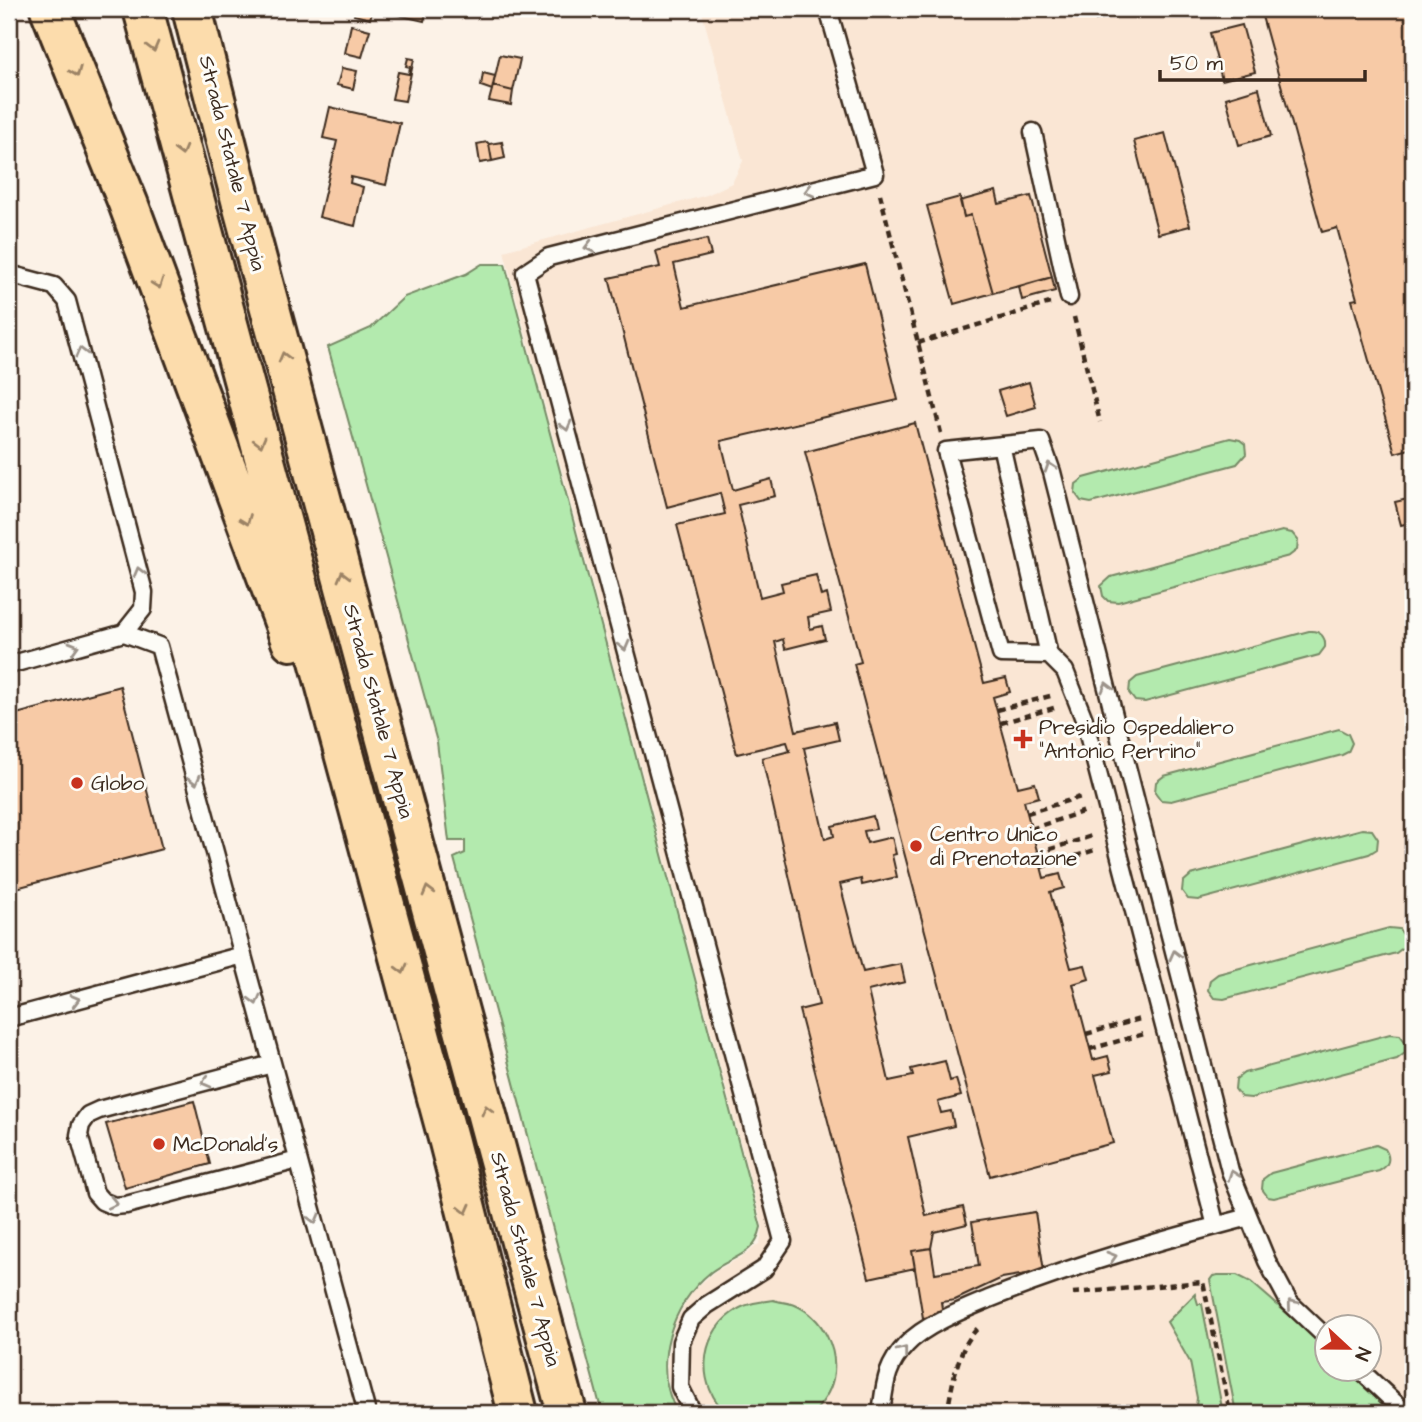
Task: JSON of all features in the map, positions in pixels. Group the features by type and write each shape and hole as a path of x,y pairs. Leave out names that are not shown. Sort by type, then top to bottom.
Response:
{"highway":[{"path":"50,9 128,203 291,640 360,810"},
{"path":"143,9 449,1142 517,1413"},
{"name":"Strada Statale 7 Appia","path":"192,9 567,1413"}],"lane":[{"path":"693,1413 680,1387 681,1342 691,1319 707,1305 764,1269 783,1241 525,273 549,257 875,174 828,9"},
{"path":"1033,132 1069,298"},
{"path":"9,274 54,286 67,301 144,592 143,609 124,633"},
{"path":"1049,655 1001,654 946,451 1041,441 1052,472 1230,1171 1267,1261 1289,1302 1314,1326"},
{"path":"1001,444 1049,655 1065,671 1084,719 1216,1226"},
{"path":"9,665 124,633 159,646 367,1413"},
{"path":"9,1018 243,955"},
{"path":"272,1064 99,1110 88,1115 81,1125 79,1135 95,1194 102,1201 114,1206 298,1160"},
{"path":"881,1413 887,1372 907,1343 956,1312 1033,1282 1249,1217"},
{"path":"1375,1384 1406,1413"}],"path":[{"path":"875,174 946,451"},
{"path":"918,343 1069,298 1100,422"},
{"path":"997,710 1058,694"},
{"path":"1001,723 1062,706"},
{"path":"1027,813 1085,796"},
{"path":"1031,829 1089,810"},
{"path":"1038,853 1096,835"},
{"path":"1041,866 1099,849"},
{"path":"1086,1034 1144,1018"},
{"path":"1090,1049 1148,1032"},
{"path":"1065,1293 1203,1282 1230,1413"},
{"path":"947,1413 958,1363 968,1338 985,1321"}],"shaded area":[{"name":"Presidio Ospedaliero \"Antonio Perrino\"","path":"701,9 1413,9 1413,1413 680,1413 671,1398 667,1369 670,1339 676,1320 693,1291 714,1272 745,1255 760,1243 763,1227 504,251 707,195 732,183 743,161"}],"green space":[{"path":"482,264 505,264 761,1227 758,1237 748,1250 711,1272 697,1285 676,1319 669,1337 666,1376 678,1413 602,1413 454,858 465,853 465,841 449,841 437,742 328,347 371,328 404,297 466,274"},
{"path":"1230,438 1245,444 1246,454 1237,464 1091,503 1081,501 1075,493 1076,484 1084,478"},
{"path":"1282,531 1292,533 1298,540 1297,550 1289,556 1118,602 1108,601 1103,596 1101,586 1111,577"},
{"path":"1309,631 1319,633 1323,637 1325,647 1319,655 1145,702 1135,701 1129,693 1130,683 1137,677"},
{"path":"1339,729 1348,734 1352,743 1348,752 1342,755 1171,801 1161,800 1155,792 1156,782 1164,776"},
{"path":"1362,829 1372,830 1378,839 1377,849 1369,854 1198,900 1188,899 1182,891 1183,882 1191,875"},
{"path":"1389,928 1399,929 1405,937 1404,947 1396,953 1224,999 1214,998 1208,990 1210,980 1218,974"},
{"path":"1390,1034 1400,1035 1406,1043 1405,1053 1397,1059 1251,1098 1241,1097 1235,1089 1236,1079 1244,1073"},
{"path":"1376,1145 1385,1149 1388,1159 1385,1167 1379,1171 1274,1198 1268,1197 1262,1189 1263,1179 1271,1173"},
{"path":"1237,1275 1251,1282 1314,1337 1314,1384 1365,1384 1397,1413 1236,1413 1210,1280 1213,1276"},
{"path":"1195,1294 1198,1304 1202,1304 1223,1413 1195,1413 1197,1398 1190,1362 1167,1322"},
{"path":"773,1300 805,1310 821,1326 834,1357 830,1389 814,1413 727,1413 710,1390 706,1376 708,1348 713,1335 721,1323 742,1307"}],"building":[{"path":"355,9 373,9 370,19 354,15"},
{"path":"427,9 424,21 381,11"},
{"path":"1093,9 1137,9 1096,20"},
{"path":"1260,9 1413,9 1413,448 1395,453 1352,300 1357,299 1337,228 1322,232"},
{"path":"351,25 370,30 362,57 345,53"},
{"path":"1242,25 1255,72 1222,80 1210,33"},
{"path":"500,55 520,59 513,91 493,86"},
{"path":"408,58 414,59 405,101 392,99 398,72 409,74 410,67 406,66"},
{"path":"342,68 357,71 353,89 337,85"},
{"path":"483,73 495,76 492,90 481,86"},
{"path":"493,86 513,91 511,105 489,101"},
{"path":"1259,88 1271,136 1239,145 1226,98"},
{"path":"330,107 400,123 386,185 351,177 350,183 363,187 355,226 319,217 337,141 323,138"},
{"path":"1165,133 1190,226 1158,234 1134,141"},
{"path":"487,142 492,161 480,163 477,144"},
{"path":"502,142 505,158 492,161 489,144"},
{"path":"996,191 999,204 1031,196 1052,277 993,293 971,215 964,217 960,201"},
{"path":"960,197 964,217 971,215 993,293 954,304 927,206"},
{"path":"707,239 711,255 674,264 684,307 865,264 898,400 721,441 733,490 771,479 775,496 738,505 760,597 783,591 781,583 816,575 821,596 827,594 831,612 808,617 810,629 822,626 825,639 785,649 783,639 775,642 796,731 835,722 839,740 804,748 825,839 834,836 832,826 873,816 876,829 864,831 867,843 892,837 896,854 892,855 897,877 862,885 861,879 840,884 863,972 901,964 905,982 868,991 889,1081 913,1076 911,1069 945,1061 950,1081 956,1079 961,1096 938,1102 941,1113 951,1111 954,1126 908,1137 926,1216 963,1207 967,1224 934,1232 931,1248 912,1251 915,1268 869,1278 799,1010 819,1005 762,758 790,751 787,742 737,754 677,525 725,514 720,493 667,507 609,278 660,267 656,251"},
{"path":"1052,277 1055,291 1022,300 1019,287"},
{"path":"1029,382 1036,407 1006,416 998,391"},
{"path":"915,423 984,683 1006,678 1010,692 993,697 1018,787 1035,783 1039,797 1024,801 1044,878 1060,874 1064,888 1050,892 1071,968 1085,965 1089,979 1073,984 1093,1060 1108,1056 1112,1071 1095,1075 1113,1143 990,1176 854,664 861,662 805,452"},
{"path":"1412,498 1413,522 1401,525 1395,502"},
{"name":"Globo","path":"120,686 162,849 9,890 9,716"},
{"name":"McDonald's","path":"194,1101 210,1164 125,1188 106,1124"},
{"path":"1035,1212 1044,1271 1002,1278 955,1300 941,1302 943,1315 923,1318 912,1251 931,1248 935,1273 979,1266 972,1222"}],"place":[{"name":"Presidio Ospedaliero \"Antonio Perrino\"","path":"1023,739"},
{"name":"Globo","path":"77,783"},
{"name":"Centro Unico di Prenotazione","path":"916,846"},
{"name":"McDonald's","path":"159,1144"}]}
